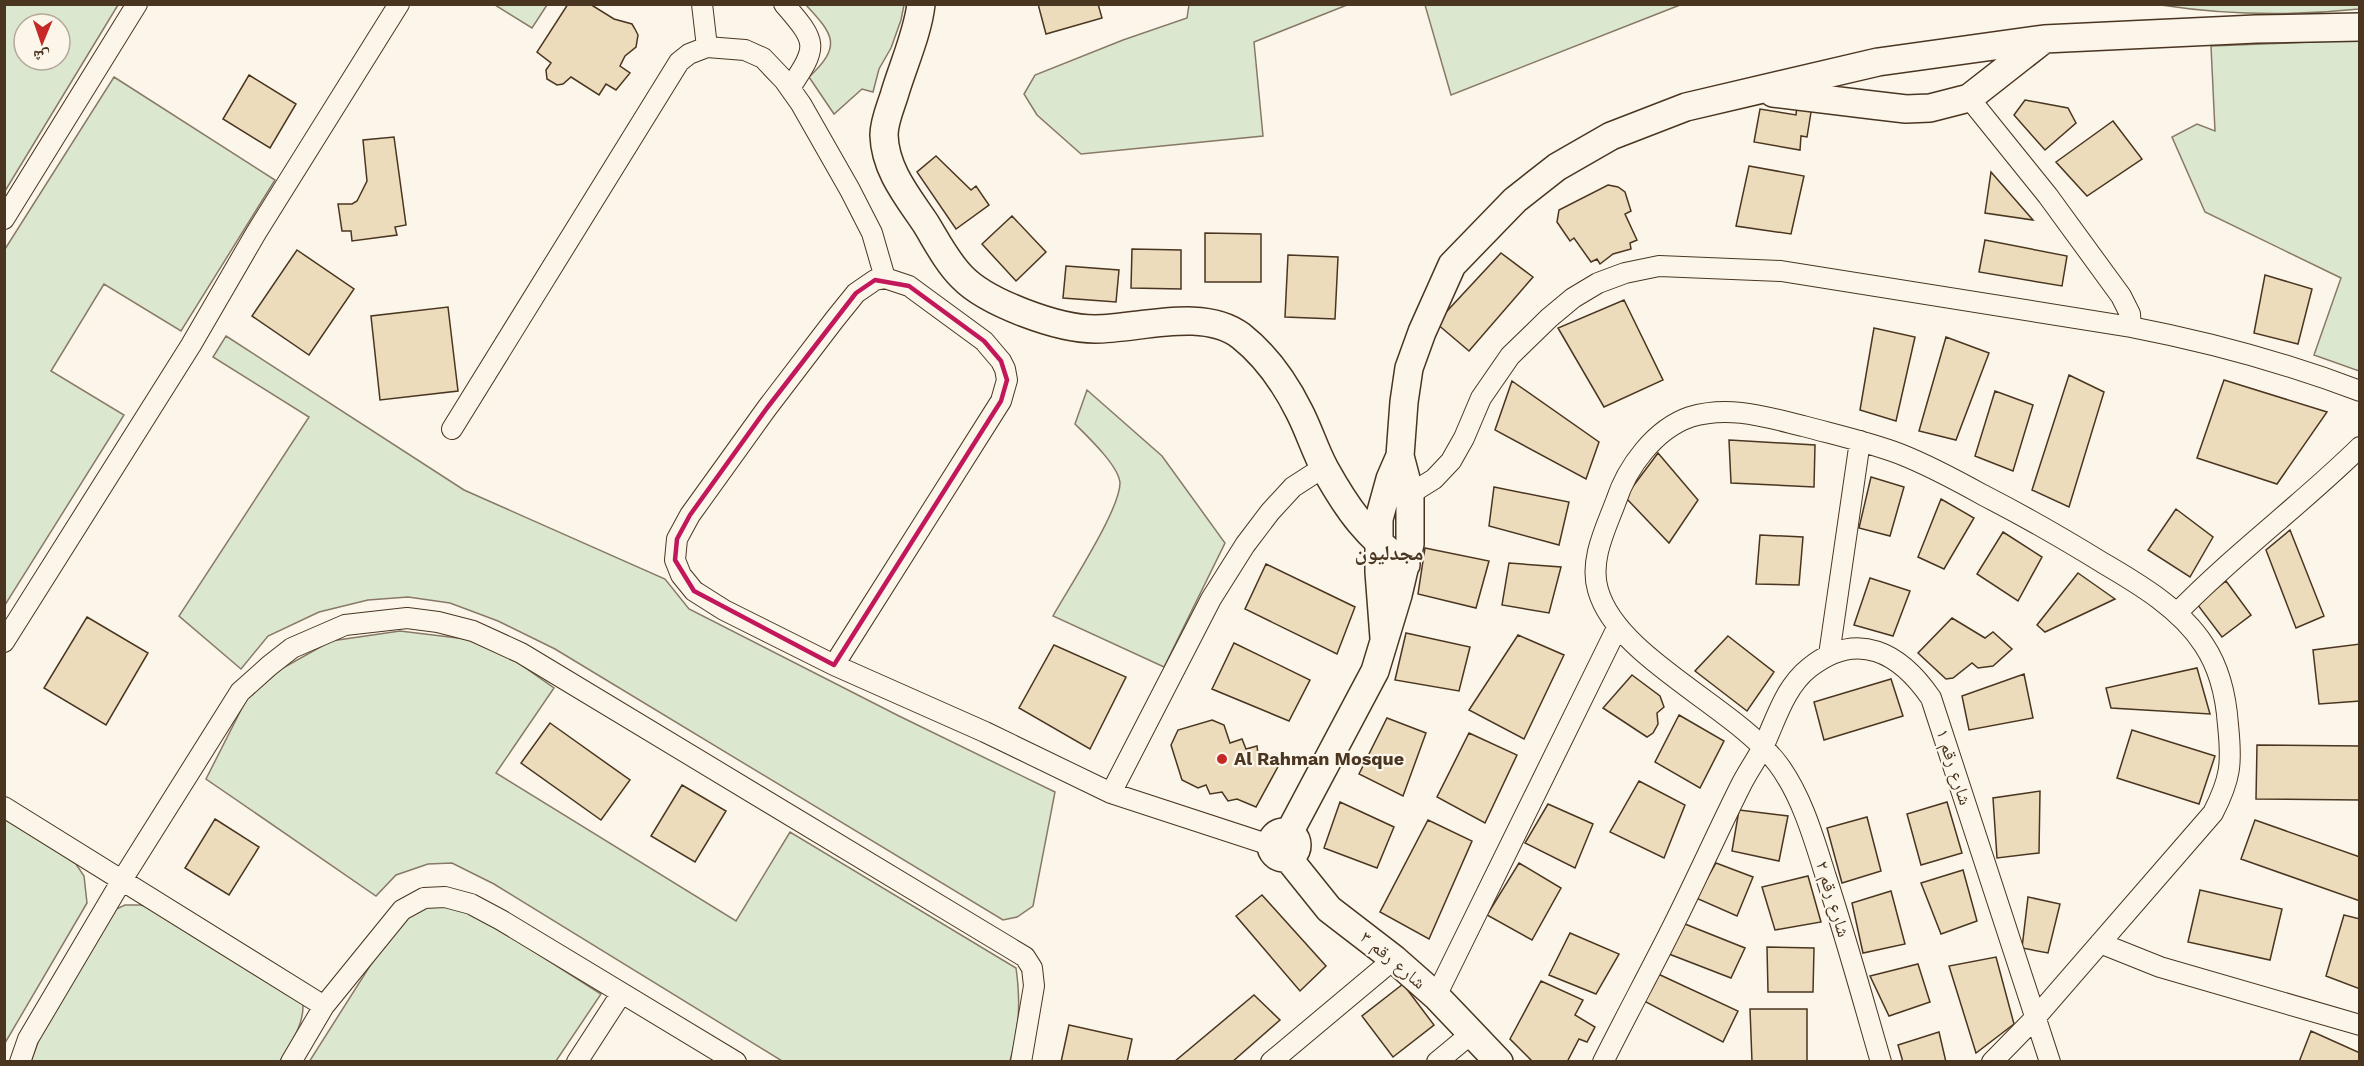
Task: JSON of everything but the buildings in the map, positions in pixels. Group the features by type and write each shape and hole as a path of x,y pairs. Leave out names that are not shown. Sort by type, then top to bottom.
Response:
{"street":[{"path":"4,219 137,4"},
{"path":"4,642 191,345 256,232 399,4"},
{"path":"702,4 707,46"},
{"path":"784,4 808,34 812,46 807,63 790,88"},
{"path":"921,4 889,110 884,132 885,151 892,171 944,254 962,277 988,296 1021,312 1063,324 1094,330 1165,322 1198,322 1217,325 1239,334 1260,353 1280,378 1300,411 1324,467 1355,518 1379,545 1406,565"},
{"path":"1384,638 1379,519 1384,497 1400,456 1409,368 1422,332 1452,265 1515,200 1557,167 1611,136 1686,107 1878,62 2044,39 2256,29 2360,27"},
{"path":"1756,91 1886,106 1930,108 1969,98 2044,39"},
{"path":"453,429 679,62 689,54 707,46 745,50 763,58 790,88 866,222 885,278"},
{"path":"1878,62 1886,106"},
{"path":"1969,98 2048,196 2109,280 2130,314 2131,327"},
{"path":"1410,494 1434,479 1451,461 1464,438 1481,398 1510,356 1549,318 1573,298 1598,283 1624,273 1659,266 1781,271 2131,327 2188,338 2293,368 2360,391"},
{"path":"834,665 1001,401 1006,380 1001,361 984,340 909,286 885,278 875,280 855,293 690,515 677,539 675,560 681,575 694,591 724,610 834,665 985,732 1111,793 1283,845 1375,671 1410,544 1410,494 1400,456"},
{"path":"1437,996 1617,628 1597,588 1595,571 1598,550 1620,488 1638,460 1666,429 1689,418 1714,413 1747,412 1860,441 1902,455 1973,489 2054,533 2136,582 2177,614 2204,643 2219,673 2227,703 2231,761 2226,788 2213,813 2036,1017 1992,1062"},
{"path":"1829,655 1860,441"},
{"path":"2177,614 2213,576 2316,490 2360,447"},
{"path":"1111,793 1210,599 1245,545 1293,487 1324,467"},
{"path":"20,1062 28,1039 122,880 240,692 292,648 345,625 407,618 438,622 473,632 521,652 1025,957 1032,968 1034,986 1021,1062"},
{"name":"شارع رقم ٢","path":"1617,628 1763,746 1781,767 1794,790 1817,849 1881,1062"},
{"name":"شارع رقم ١","path":"1603,1062 1792,687 1808,668 1829,655 1855,649 1872,650 1888,655 1902,664 1919,680 1931,698 2050,1062"},
{"path":"4,807 324,1006"},
{"name":"شارع رقم ٣","path":"1283,845 1329,909 1394,959 1437,996 1499,1062"},
{"path":"291,1062 324,1006 402,910 424,898 445,897 471,904 501,920 736,1062"},
{"path":"2100,944 2160,967 2360,1025"},
{"path":"1271,1062 1394,959"},
{"path":"577,1062 621,993"},
{"path":"1437,1062 1472,1033"}],"highlighted area":[{"path":"875,280 909,286 984,341 1001,361 1007,380 1001,401 834,665 694,591 675,560 677,539 690,515 767,408 856,293"}],"green space":[{"path":"1425,4 1680,5 1451,95"},
{"path":"2359,4 2359,9 2310,13 2235,13 2161,5"},
{"path":"4,5 118,5 5,191"},
{"path":"495,5 547,5 532,28"},
{"path":"806,5 904,5 901,20 891,48 879,69 873,92 862,89 834,114 809,77 826,57 830,49 830,41 823,25"},
{"path":"1189,5 1347,5 1254,42 1263,136 1081,154 1037,115 1024,94 1035,75 1123,40 1187,18"},
{"path":"2359,40 2359,371 2314,355 2341,278 2205,212 2172,137 2197,124 2215,131 2211,46"},
{"path":"114,77 275,180 181,331 104,284 51,371 124,415 5,605 5,249"},
{"path":"226,336 464,490 665,579 689,609 1055,792 1033,906 1017,917 1003,920 555,649 498,621 450,603 408,597 368,600 319,612 268,636 241,669 179,616 309,417 213,357"},
{"path":"1087,390 1162,456 1225,543 1164,667 1053,616 1103,530 1118,495 1120,483 1108,460 1075,424"},
{"path":"400,631 466,639 507,655 554,688 496,773 736,921 790,832 1016,968 1018,1015 1010,1061 782,1061 494,884 452,863 428,864 396,875 376,896 206,779 246,700 281,669 331,641"},
{"path":"4,816 76,864 84,876 87,903 5,1043"},
{"path":"125,905 141,905 164,913 303,1003 299,1026 280,1061 31,1062 47,1017 114,910"},
{"path":"424,906 462,906 601,994 556,1061 309,1062 394,928"}],"place":[{"name":"Al Rahman Mosque","path":"1222,759"}],"district":[{"name":"مجدليون","path":"1389,553"}]}
